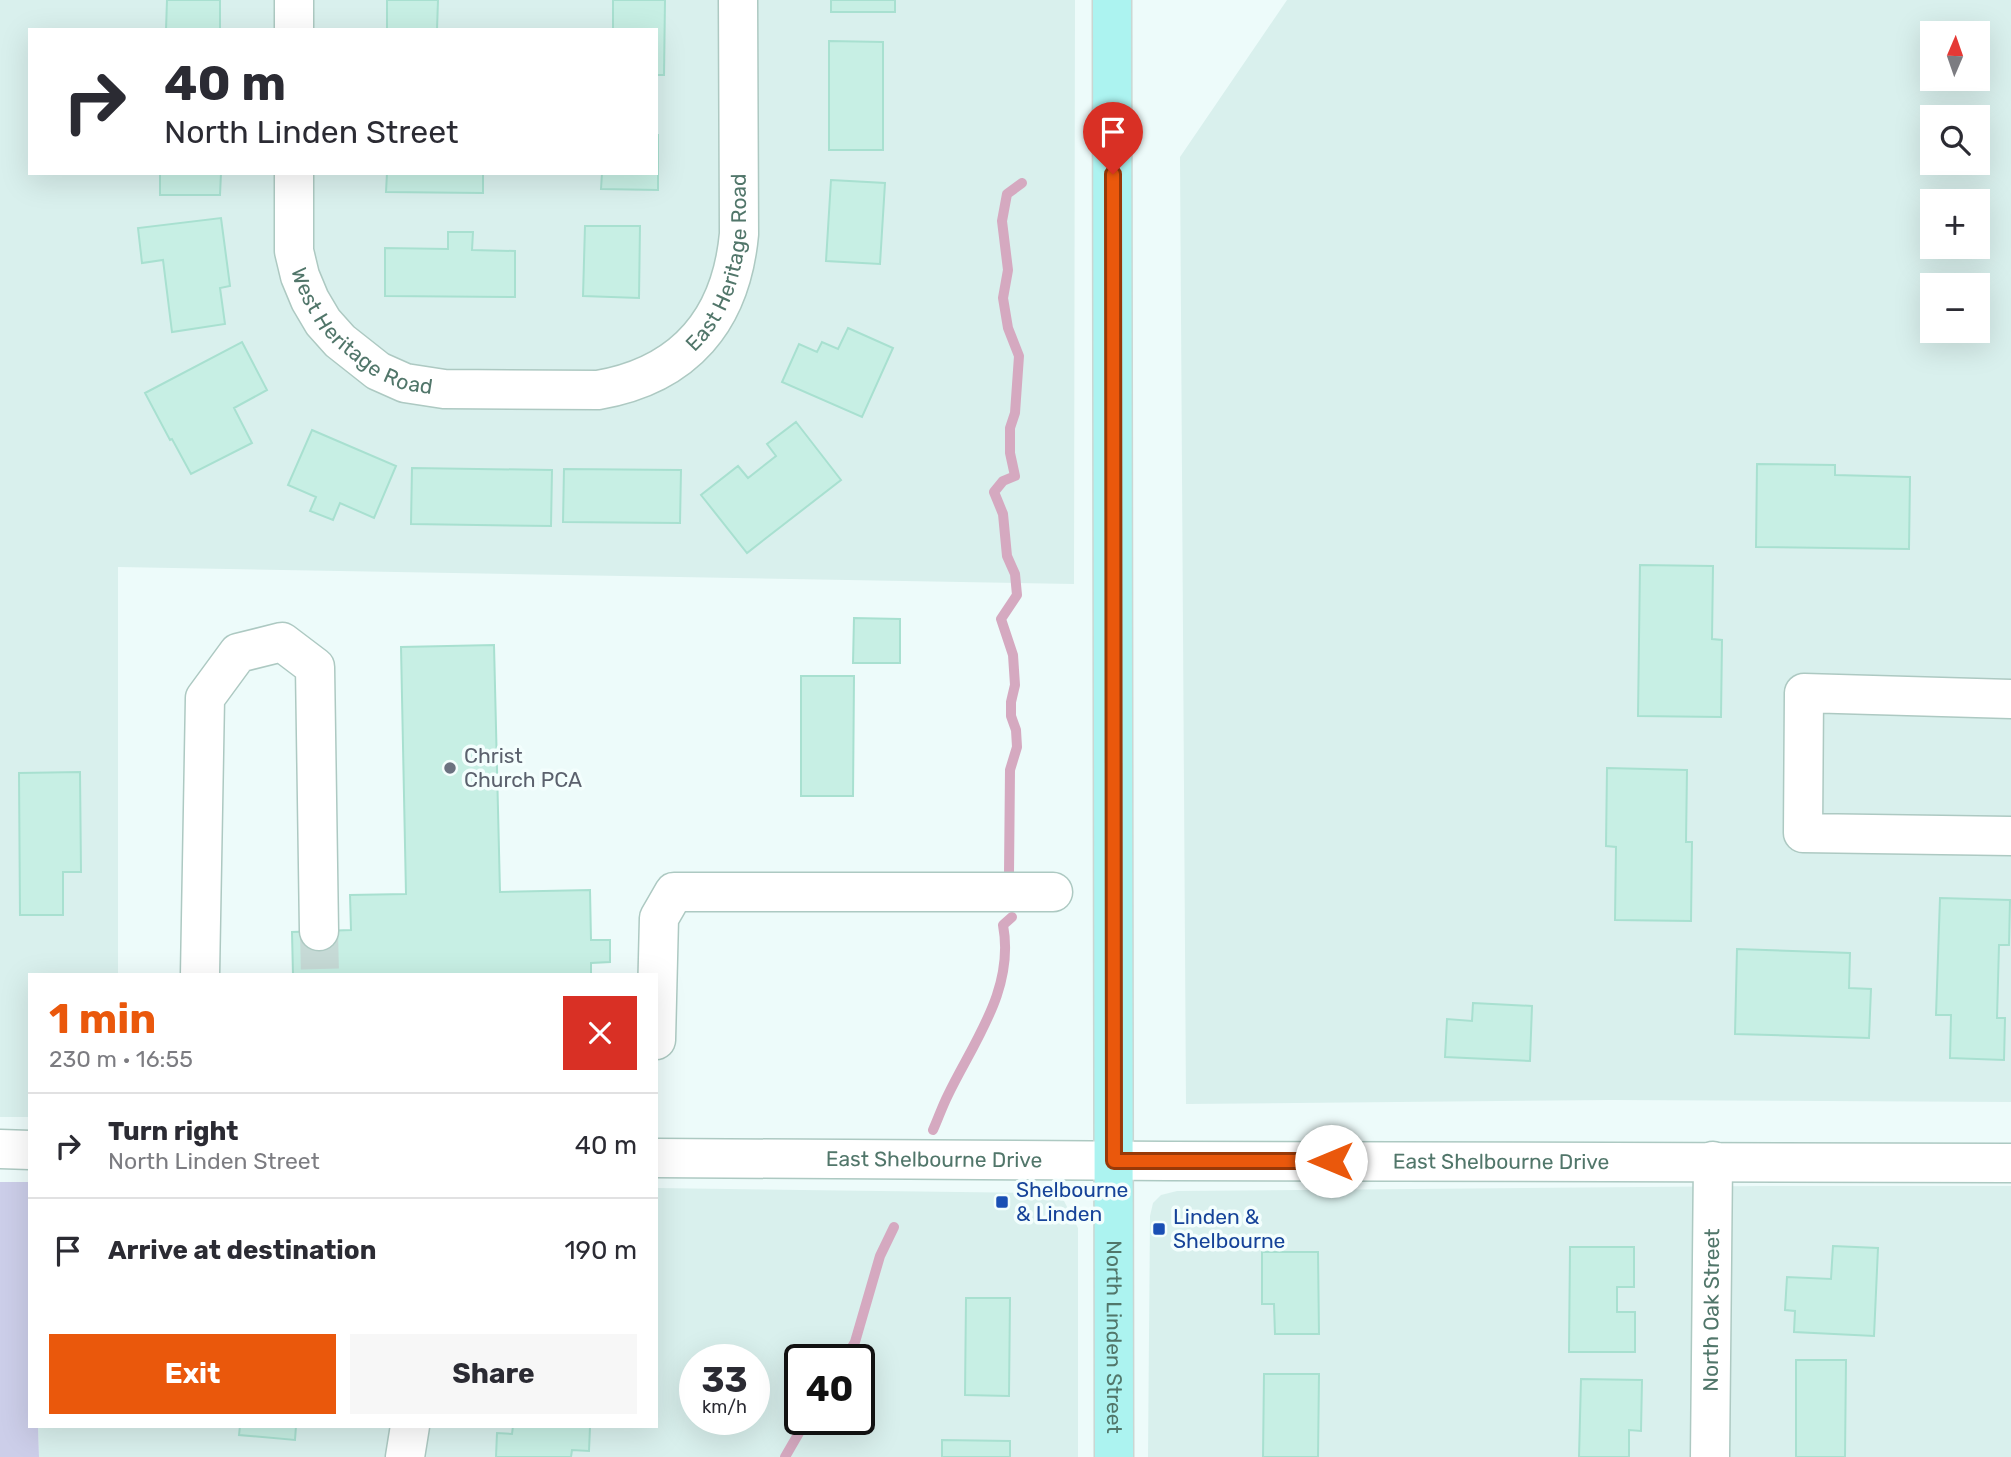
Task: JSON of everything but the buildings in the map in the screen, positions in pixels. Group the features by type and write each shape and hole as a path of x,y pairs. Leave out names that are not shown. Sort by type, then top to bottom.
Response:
{"main road":[{"name":"North Linden Street","path":"1112,0 1114,1457"}],"street":[{"path":"294,28 295,0"},
{"name":"East Heritage Road","path":"526,391 598,390 622,386 646,377 688,350 720,307 733,273 739,234 738,0"},
{"name":"West Heritage Road","path":"294,175 294,251 300,276 323,322 340,341 378,372 405,383 444,389 526,391"},
{"path":"200,973 205,698 238,653 282,642 315,667 319,931"},
{"path":"2011,699 1804,693 1803,833 2011,836"},
{"path":"658,973 659,919 674,892 1053,892"},
{"path":"0,1149 28,1150"},
{"name":"East Shelbourne Drive","path":"658,1158 2011,1163"},
{"name":"North Oak Street","path":"1710,1457 1713,1161"},
{"path":"405,1457 410,1428"}],"shaded area":[{"path":"0,0 1075,0 1074,584 118,567 118,973 28,973 28,1117 0,1117"},
{"path":"1287,0 2011,0 2011,1102 1610,1100 1186,1104 1180,157"},
{"path":"0,1182 28,1182 28,1428 38,1428 39,1457 0,1457"},
{"path":"2011,1186 2011,1457 1148,1457 1150,1216 1153,1203 1161,1195 1177,1191"},
{"path":"658,1188 1041,1193 1064,1201 1078,1228 1078,1457 39,1457 38,1428 658,1428"}],"waterway":[{"path":"1009,873 1010,770 1017,747 1016,730 1011,716 1015,685 1013,655 1001,619 1017,595 1015,574 1007,556 1003,514 994,492 1003,481 1015,476 1010,453 1010,428 1015,413 1019,356 1008,328 1003,298 1008,270 1002,221 1007,194 1022,183"},
{"path":"933,1130 998,993 1005,948 1003,925 1012,917"},
{"path":"854,1344 880,1256 894,1227"},
{"path":"785,1457 798,1435"}],"tunnel":[{"path":"319,931 320,973"}],"place":[{"name":"Christ Church PCA","path":"450,768"},
{"name":"Shelbourne & Linden","path":"1002,1202"},
{"name":"Linden & Shelbourne","path":"1159,1229"}],"route":[{"path":"1113,174 1114,1161 1331,1161"}]}
